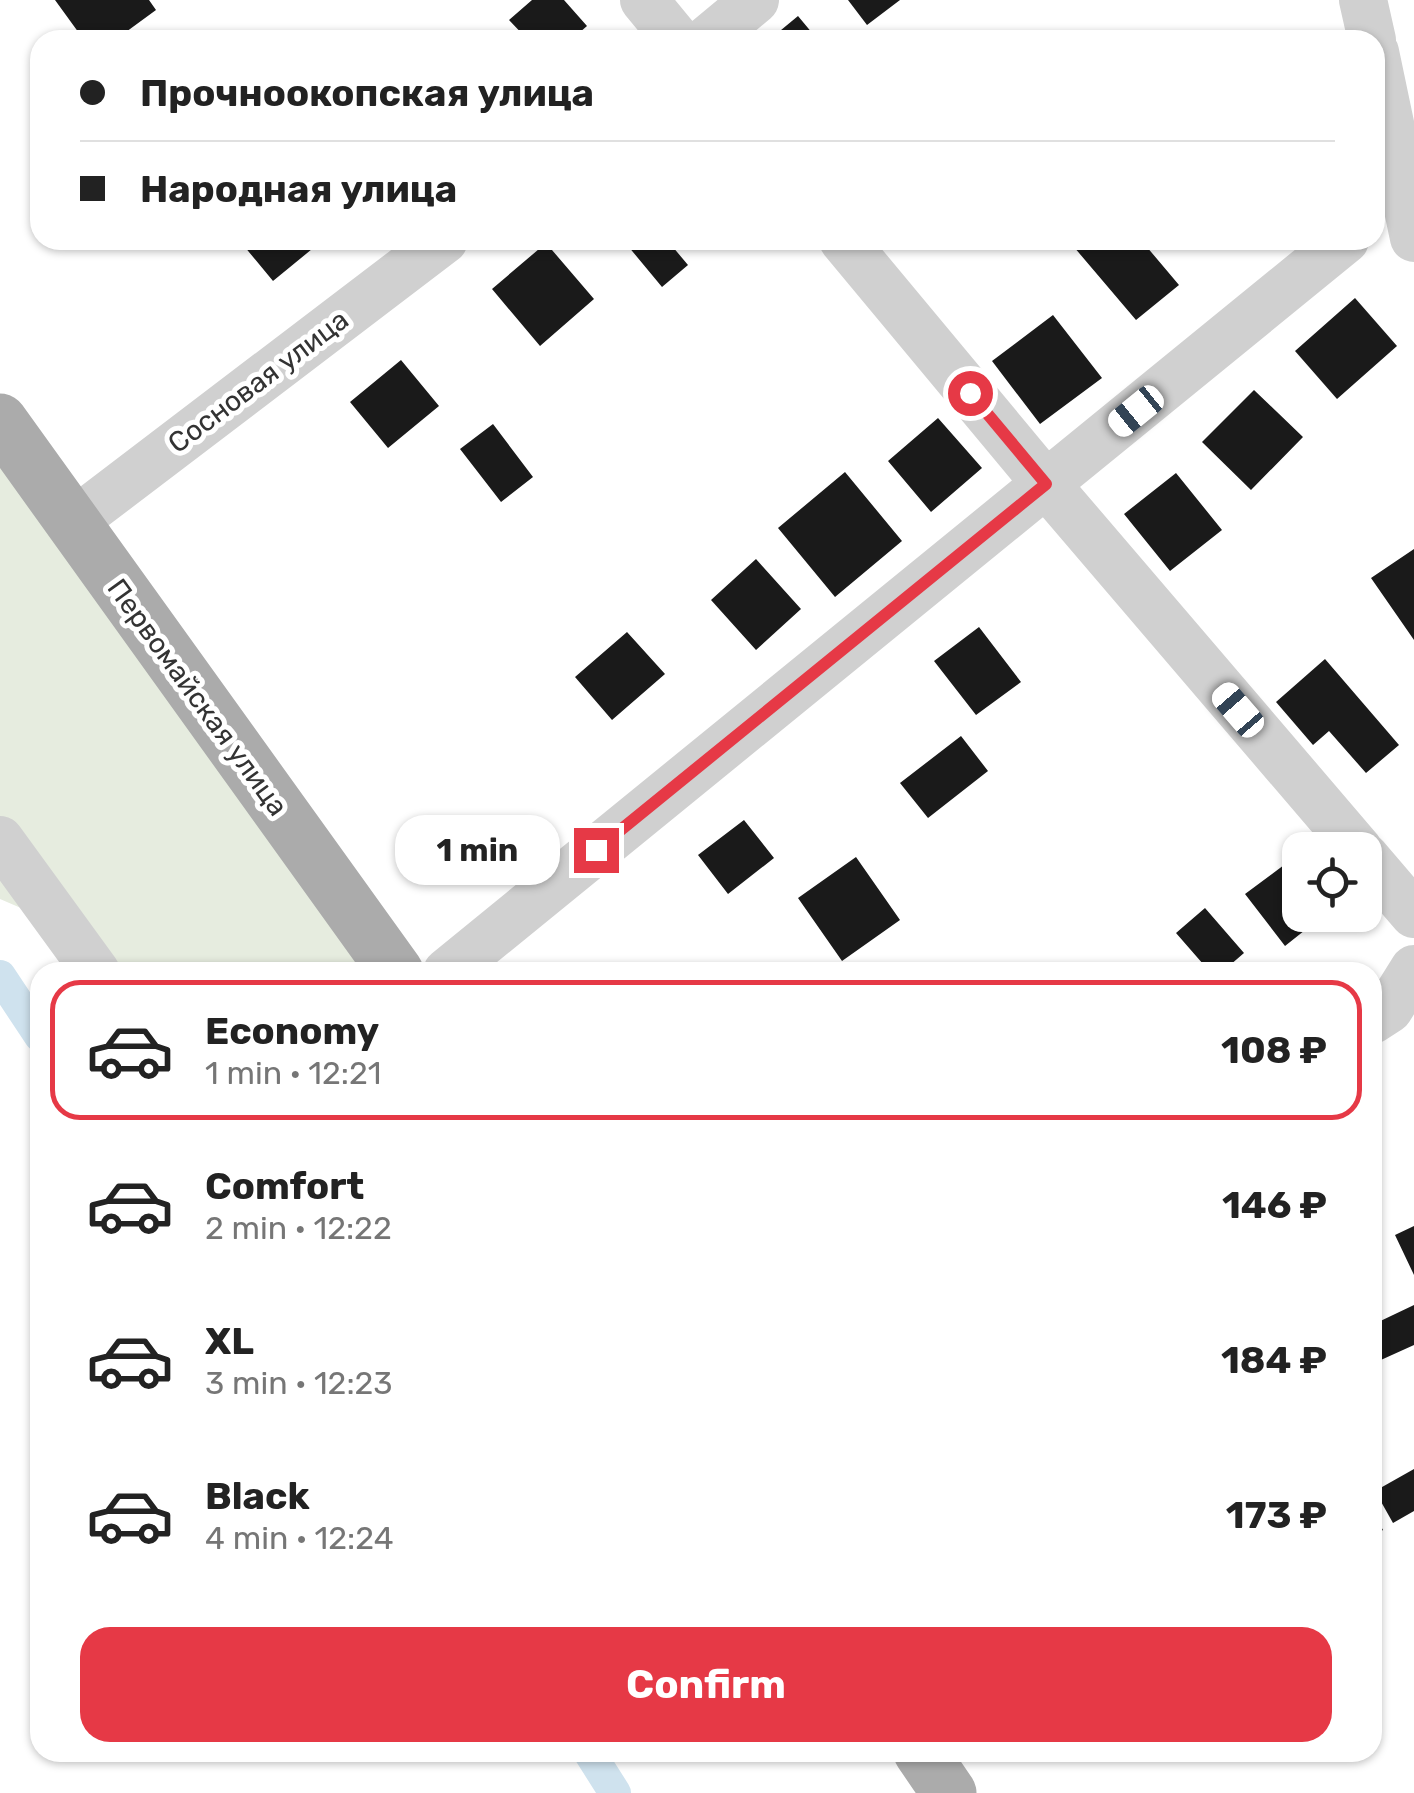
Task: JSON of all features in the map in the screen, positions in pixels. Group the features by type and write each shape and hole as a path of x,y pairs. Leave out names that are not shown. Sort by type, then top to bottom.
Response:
{"main road":[{"name":"Первомайская улица","path":"0,421 389,962"},
{"path":"929,1762 950,1793"}],"street":[{"path":"644,0 669,30"},
{"path":"719,30 755,0"},
{"path":"1363,0 1370,30"},
{"path":"1385,146 1391,203 1414,238"},
{"name":"Сосновая улица","path":"72,522 431,250"},
{"path":"851,250 1344,832"},
{"path":"458,962 1333,250"},
{"path":"0,840 89,962"},
{"path":"1382,877 1414,914"},
{"path":"1382,1014 1389,1009 1414,969"}],"shaded area":[{"path":"0,448 358,962 92,962 65,927 0,899"}],"building":[{"path":"55,0 149,0 156,10 129,30 77,30"},
{"path":"532,0 564,0 587,26 582,30 518,30 509,20"},
{"path":"848,0 900,0 867,25"},
{"path":"798,16 810,30 781,30"},
{"path":"247,250 311,250 273,281"},
{"path":"538,250 552,250 594,299 540,346 492,289"},
{"path":"631,250 675,250 688,265 662,287"},
{"path":"1076,250 1149,250 1179,285 1136,320"},
{"path":"1355,298 1397,346 1337,399 1295,351"},
{"path":"1053,315 1102,378 1040,424 992,361"},
{"path":"401,360 439,406 388,448 350,402"},
{"path":"1254,390 1303,437 1251,490 1202,442"},
{"path":"938,418 982,468 931,512 888,461"},
{"path":"493,424 533,477 501,502 460,449"},
{"path":"845,472 902,541 835,597 778,528"},
{"path":"1176,473 1222,530 1170,571 1124,514"},
{"path":"1414,549 1414,640 1371,578"},
{"path":"756,559 801,609 756,650 711,600"},
{"path":"979,627 1021,682 976,715 934,661"},
{"path":"627,632 665,674 612,720 575,677"},
{"path":"1325,659 1399,745 1366,773 1329,731 1313,745 1276,702"},
{"path":"961,736 988,771 928,818 900,783"},
{"path":"744,820 774,858 728,894 698,855"},
{"path":"856,857 900,920 842,961 798,898"},
{"path":"1282,866 1282,932 1303,932 1285,946 1245,894"},
{"path":"1205,908 1244,953 1234,962 1201,962 1176,933"},
{"path":"1414,1226 1414,1275 1395,1235"},
{"path":"1414,1305 1414,1345 1382,1359 1382,1320"},
{"path":"1414,1469 1414,1511 1393,1523 1382,1503 1382,1487"}],"waterway":[{"path":"0,976 30,1021"},
{"path":"595,1762 615,1793"}],"route":[{"path":"596,850 1046,484 970,393"}]}
